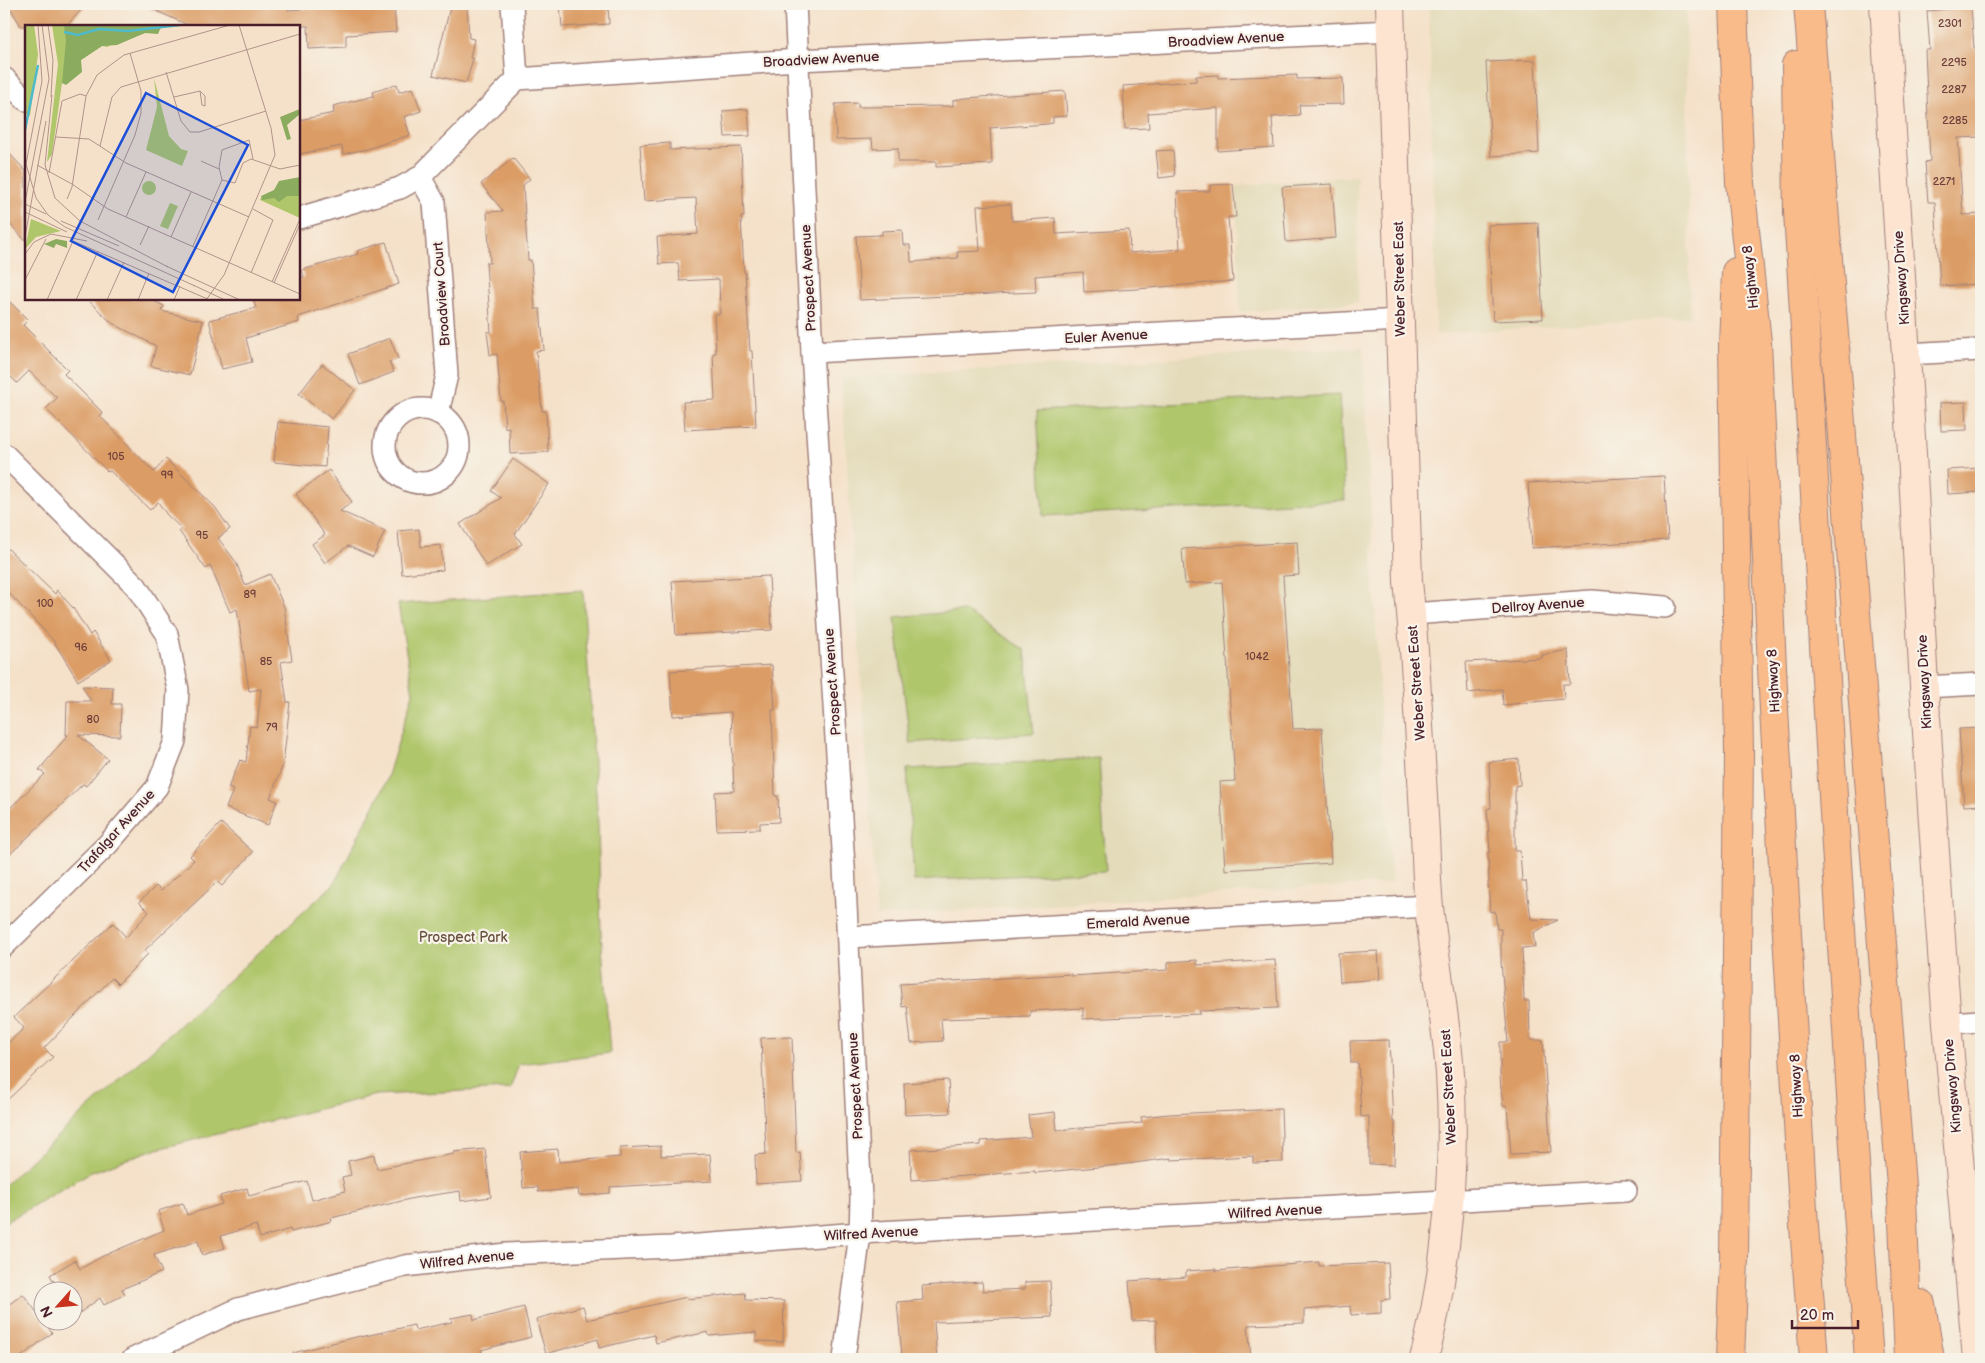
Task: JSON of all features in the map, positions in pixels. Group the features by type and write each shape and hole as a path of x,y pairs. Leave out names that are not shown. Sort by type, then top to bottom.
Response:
{"highway":[{"name":"Highway 8","path":"1732,4 1740,183 1757,342 1775,720 1803,1216 1814,1359"},
{"path":"1795,4 1799,222 1857,1193 1869,1359"},
{"path":"1808,4 1902,1198 1909,1359"},
{"path":"1730,1359 1734,1258 1739,753 1733,345 1740,183"},
{"path":"1902,1198 1930,1359"}],"main road":[{"name":"Weber Street East","path":"1390,4 1408,581 1412,614 1429,906 1443,1006 1450,1075 1452,1143 1445,1247 1429,1341 1424,1359"},
{"name":"Kingsway Drive","path":"1884,4 1924,687 1947,1023 1978,1350"}],"street":[{"path":"300,218 400,188 420,178 517,79 512,4"},
{"name":"Prospect Avenue","path":"795,4 812,352 848,937 861,1198 860,1233 844,1359"},
{"name":"Broadview Avenue","path":"517,79 798,60 1392,31"},
{"path":"4,78 25,99"},
{"name":"Broadview Court","path":"420,178 434,202 435,212 447,375 438,413"},
{"name":"Euler Avenue","path":"812,352 1400,320"},
{"path":"1906,354 1981,350"},
{"name":"Trafalgar Avenue","path":"4,454 136,586 167,634 178,690 175,741 157,787 108,844 4,946"},
{"name":"Dellroy Avenue","path":"1412,614 1592,601 1665,607"},
{"path":"1924,687 1981,684"},
{"name":"Emerald Avenue","path":"848,937 1429,906"},
{"path":"1947,1023 1981,1021"},
{"name":"Wilfred Avenue","path":"133,1359 238,1309 405,1266 506,1254 671,1247 860,1233 1626,1191"}],"shaded area":[{"path":"1429,4 1686,4 1690,317 1436,334"},
{"path":"1357,176 1358,302 1240,312 1236,186"},
{"path":"1363,347 1382,753 1392,883 877,916 841,378"}],"green space":[{"path":"1339,395 1345,500 1043,516 1037,411"},
{"name":"Prospect Park","path":"583,590 598,824 601,934 610,1053 519,1064 510,1089 376,1095 149,1151 89,1173 4,1223 4,1185 334,884 386,782 413,693 398,604"},
{"path":"965,611 1025,650 1034,733 910,743 895,617"},
{"path":"1099,758 1106,871 914,881 907,769"}],"building":[{"path":"8,4 87,4 65,25 21,26"},
{"path":"141,4 288,4 288,10 348,6 348,4 394,4 396,32 346,35 346,47 309,49 308,26 188,25"},
{"path":"451,4 467,4 469,38 474,39 470,58 473,59 466,83 433,75"},
{"path":"560,4 608,4 609,24 562,27"},
{"path":"1971,7 1974,48 1981,48 1981,137 1958,138 1963,215 1981,214 1981,284 1940,286 1935,202 1928,202 1925,162 1930,161 1925,50 1930,50 1927,11"},
{"path":"1535,60 1539,153 1491,156 1486,62"},
{"path":"1218,75 1218,78 1297,75 1297,79 1343,78 1344,104 1299,105 1300,115 1272,117 1274,147 1218,151 1218,108 1148,113 1149,128 1125,129 1123,86 1196,81 1196,76"},
{"path":"397,84 399,92 413,88 421,111 404,117 410,135 367,149 343,154 342,146 300,154 300,120 334,113 333,106 374,96 373,92"},
{"path":"1065,91 1067,116 1053,117 1053,123 990,128 992,164 936,167 936,162 898,162 898,148 873,149 872,139 836,140 835,104 858,103 858,107 953,106 953,100 966,98"},
{"path":"748,109 750,136 725,137 723,111"},
{"path":"670,143 670,150 741,147 744,217 741,217 756,426 685,430 683,402 715,400 713,353 716,353 714,314 720,314 719,279 680,281 678,263 659,264 657,237 698,234 696,198 644,201 640,145"},
{"path":"4,148 25,170 25,240 4,218"},
{"path":"1173,150 1175,176 1159,178 1156,151"},
{"path":"513,158 530,179 523,185 528,260 531,260 535,309 540,309 544,350 536,351 542,411 546,411 548,452 510,454 509,427 505,428 497,354 490,355 487,332 491,332 486,263 490,263 487,212 503,211 481,184"},
{"path":"1233,184 1236,217 1228,217 1233,281 1084,292 1083,272 1035,276 1036,292 860,300 856,236 882,235 882,231 902,230 903,245 910,245 911,262 958,258 957,252 980,251 977,206 1011,204 1012,221 1055,218 1056,234 1129,230 1130,253 1180,249 1177,192 1210,191 1210,185"},
{"path":"1332,184 1336,238 1286,242 1282,187"},
{"path":"1538,223 1543,319 1493,321 1488,225"},
{"path":"386,242 399,284 298,317 299,322 246,338 252,362 222,369 209,320 256,308 253,300 300,300 300,279 304,277 302,270 358,254 357,251"},
{"path":"4,296 28,320 23,325 68,370 64,374 103,413 100,416 154,472 166,459 215,507 230,529 218,538 236,562 245,585 270,574 284,607 292,660 281,662 287,702 290,702 283,765 270,798 277,801 268,825 226,808 233,790 228,788 240,760 246,762 250,726 257,727 261,689 249,691 237,609 230,612 210,566 206,569 179,531 182,529 167,515 158,502 150,510 110,471 108,472 46,409 57,398 29,371 17,383 4,370"},
{"path":"88,300 152,300 164,306 161,311 203,321 190,375 151,366 156,346 112,323"},
{"path":"390,338 398,359 389,362 394,372 360,385 348,354"},
{"path":"322,364 355,390 332,419 299,394"},
{"path":"1966,402 1967,430 1941,431 1940,403"},
{"path":"278,422 328,427 325,467 274,462"},
{"path":"513,459 549,484 515,534 522,544 486,566 460,524 501,498 491,491"},
{"path":"1981,468 1981,492 1948,494 1947,470"},
{"path":"329,470 352,502 340,511 385,531 373,557 348,546 325,563 312,544 325,535 296,494"},
{"path":"1664,476 1668,540 1532,548 1528,483"},
{"path":"419,529 421,547 441,545 443,570 402,574 398,531"},
{"path":"1297,542 1299,575 1283,576 1293,729 1322,728 1331,863 1225,870 1220,782 1235,781 1222,582 1185,584 1182,549"},
{"path":"4,545 55,594 57,590 73,608 90,635 93,632 111,660 78,681 53,640 4,588"},
{"path":"769,576 772,630 676,635 672,581"},
{"path":"1568,650 1570,684 1563,684 1564,699 1503,705 1502,689 1468,693 1466,662 1542,658 1542,655"},
{"path":"772,665 775,710 772,710 775,796 778,796 779,822 760,823 760,829 717,830 715,792 734,791 731,712 673,716 670,671"},
{"path":"82,686 113,687 112,704 121,704 120,736 78,735 108,759 86,786 83,784 4,860 4,814 45,774 39,770 68,735 66,735 67,701 91,701"},
{"path":"1981,728 1981,805 1964,806 1959,729"},
{"path":"1519,759 1520,785 1515,786 1515,851 1520,851 1522,881 1526,881 1531,919 1558,920 1533,933 1535,947 1522,948 1524,1001 1529,1001 1530,1040 1543,1040 1551,1152 1511,1154 1507,1106 1503,1106 1500,1078 1500,1042 1508,1042 1501,962 1501,929 1497,929 1495,911 1490,912 1488,852 1490,852 1487,809 1491,808 1489,762"},
{"path":"221,823 253,852 222,886 217,882 145,950 148,954 118,984 112,978 44,1048 53,1057 4,1103 4,1047 24,1028 14,1017 113,923 126,937 149,912 139,902 156,886 161,891 194,860 190,856"},
{"path":"1378,951 1380,979 1340,982 1338,953"},
{"path":"1197,960 1197,965 1275,960 1278,1008 1199,1011 1200,1014 1083,1019 1083,1008 1030,1011 1030,1016 941,1019 943,1041 911,1043 907,1006 902,1007 900,984 1168,970 1168,962"},
{"path":"792,1037 796,1153 800,1152 802,1181 756,1184 755,1155 766,1154 761,1038"},
{"path":"1389,1040 1393,1122 1395,1122 1394,1165 1369,1164 1369,1116 1361,1117 1358,1063 1351,1063 1350,1041"},
{"path":"948,1080 950,1113 905,1115 904,1083"},
{"path":"1281,1109 1283,1162 1253,1163 1253,1156 1171,1160 1171,1158 1035,1173 1035,1171 912,1180 910,1150 981,1145 981,1141 1031,1137 1028,1115 1055,1112 1057,1130 1142,1123 1141,1117 1169,1114"},
{"path":"661,1146 661,1156 710,1154 712,1181 610,1187 610,1193 579,1196 578,1189 538,1192 538,1187 523,1188 520,1152 558,1149 559,1162 620,1157 620,1148"},
{"path":"485,1149 491,1197 461,1201 460,1191 414,1198 331,1218 332,1221 291,1232 290,1229 260,1238 256,1225 221,1236 225,1248 202,1255 198,1241 154,1255 162,1272 122,1289 125,1294 104,1305 100,1298 82,1311 82,1280 53,1280 50,1275 75,1260 80,1269 103,1256 164,1230 158,1211 183,1203 187,1215 222,1204 220,1196 247,1188 249,1196 307,1181 312,1200 345,1191 342,1177 351,1175 348,1161 374,1155 377,1169 454,1154 454,1152"},
{"path":"1319,1262 1319,1266 1388,1263 1390,1299 1381,1300 1381,1313 1351,1315 1350,1306 1304,1310 1304,1323 1248,1325 1251,1358 1231,1359 1230,1354 1157,1356 1156,1320 1132,1321 1129,1281 1186,1277 1186,1271 1216,1269 1216,1271"},
{"path":"1050,1281 1052,1317 934,1322 937,1359 906,1359 905,1356 902,1356 897,1302 923,1300 922,1286 982,1282 983,1291 1025,1289 1025,1282"},
{"path":"745,1293 746,1300 784,1301 783,1342 756,1341 756,1332 709,1336 708,1332 656,1343 654,1335 599,1348 598,1339 546,1354 536,1319 583,1306 587,1320 687,1297 687,1299"},
{"path":"23,1294 32,1306 32,1330 50,1330 52,1333 18,1359 4,1359 4,1308"},
{"path":"524,1307 531,1337 481,1350 483,1359 294,1359 293,1353 360,1336 414,1325 415,1330 452,1322 451,1318 473,1314 474,1320"}]}
